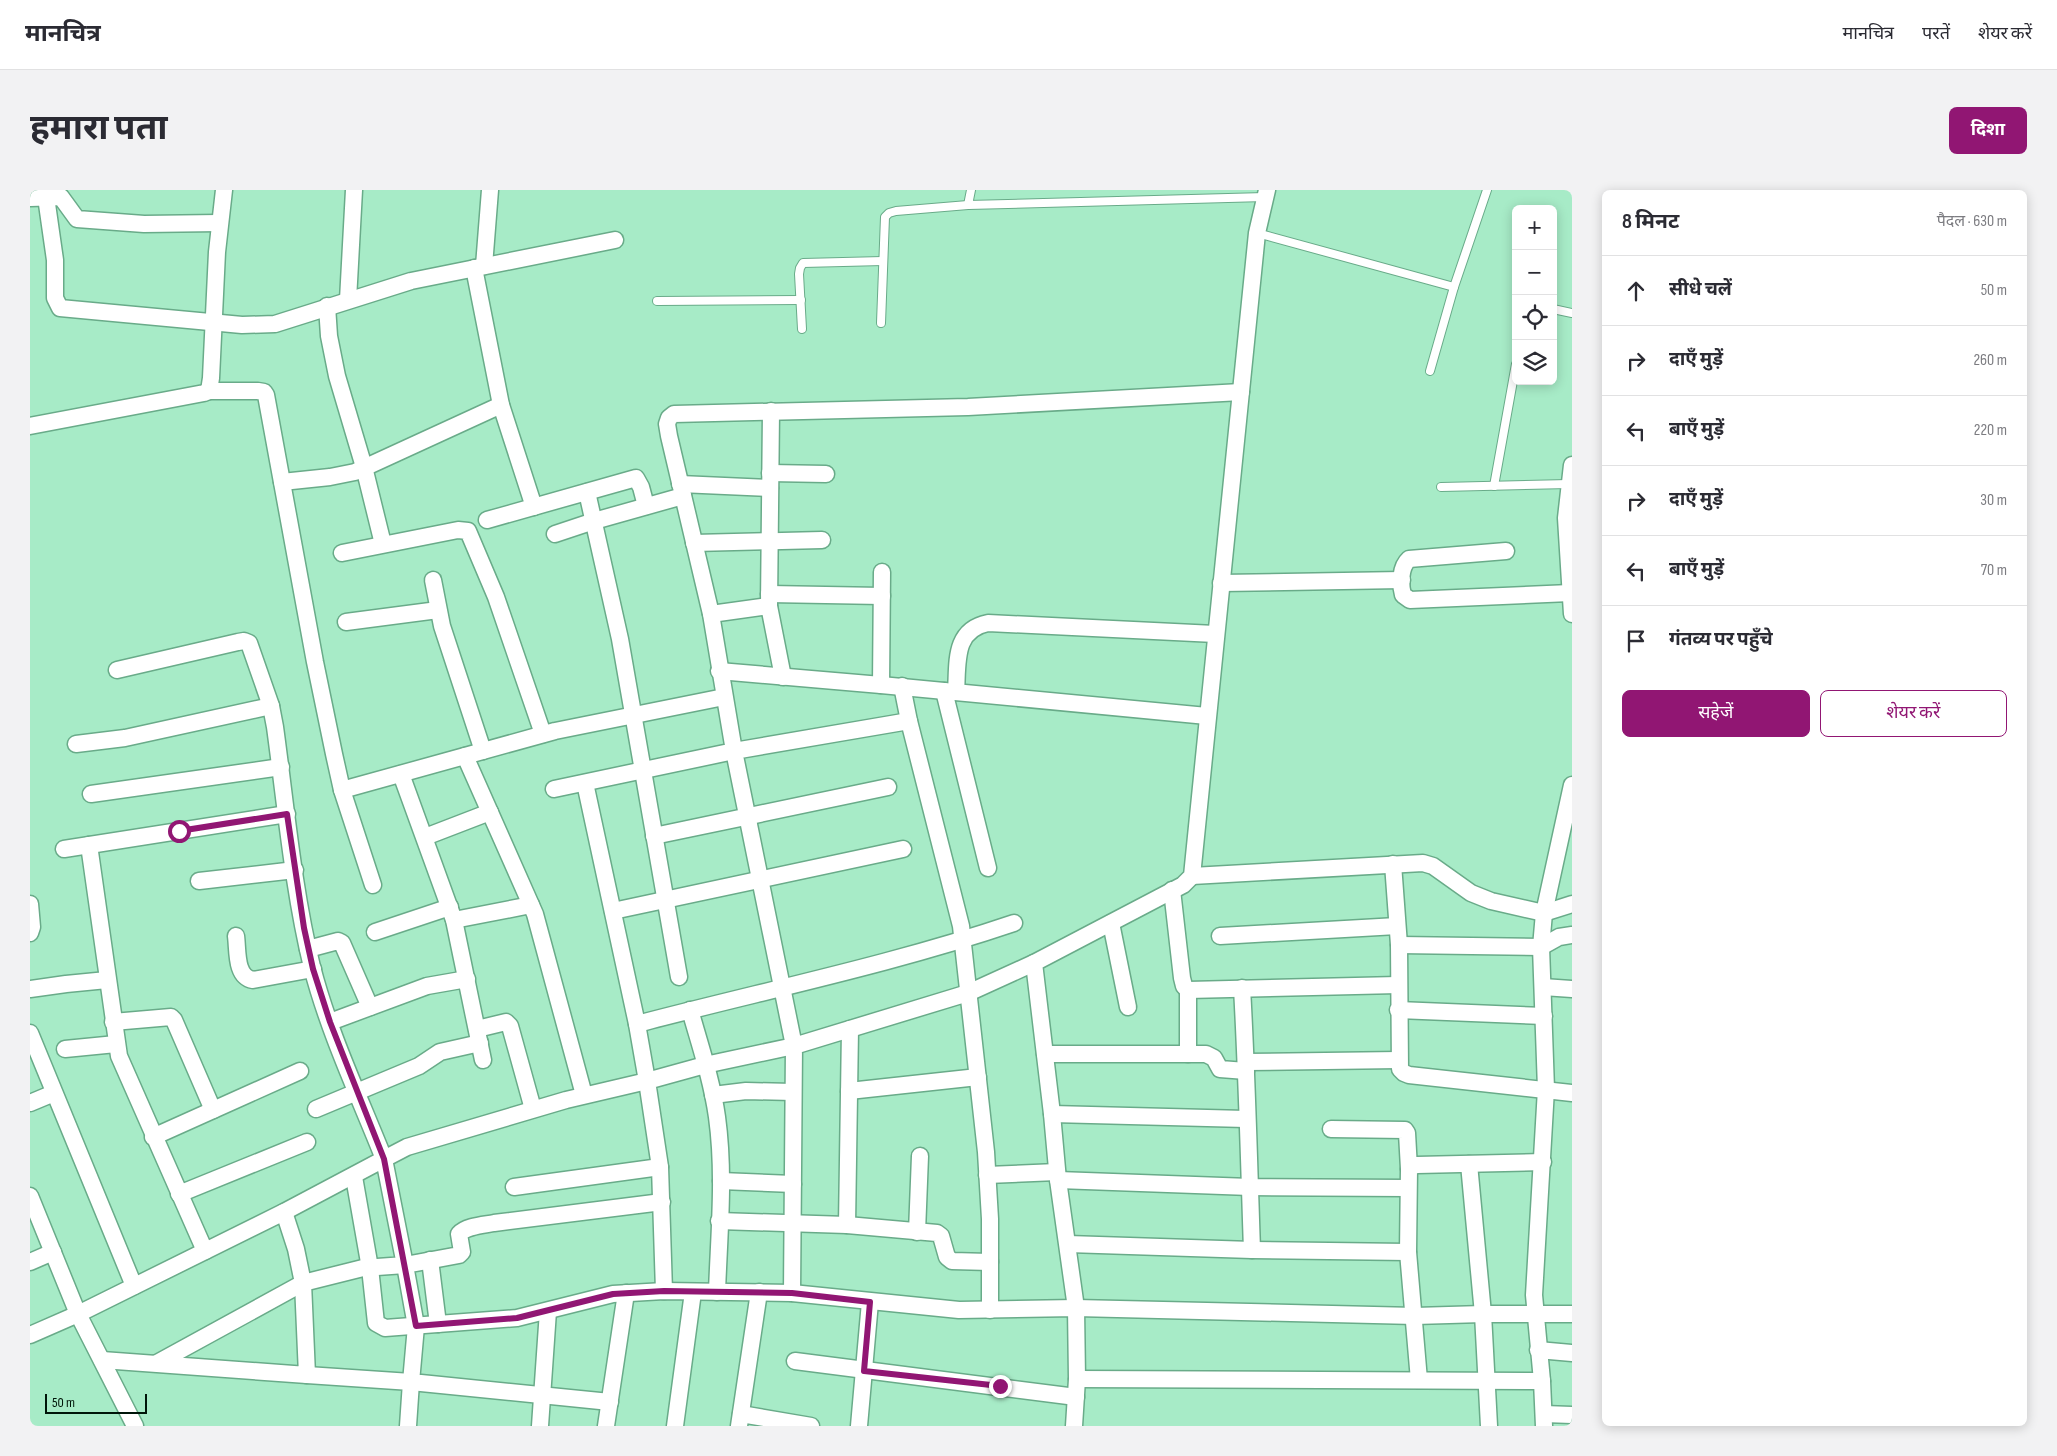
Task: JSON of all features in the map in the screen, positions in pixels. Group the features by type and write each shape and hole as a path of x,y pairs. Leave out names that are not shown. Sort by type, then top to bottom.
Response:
{"street":[{"path":"209,391 219,223 224,190"},
{"path":"348,300 354,190"},
{"path":"490,190 479,267 502,405 534,507"},
{"path":"30,1335 78,1314 205,1252 354,1177 407,1147 584,1095 647,1081 705,1065 794,1046 968,993 1034,963 1183,885 1192,876 1220,583 1257,233 1266,194"},
{"path":"219,223 161,224 77,219 61,197 38,197 55,260 55,298 56,304 60,308 242,325 275,324 327,306 412,281 615,240"},
{"path":"327,306 329,336 337,376 364,467 383,544"},
{"path":"30,426 209,391 264,392 268,402 315,662 342,790 373,885"},
{"path":"792,1293 794,1046 734,752 711,614 669,436 667,424 669,418 674,414 968,407 1240,392"},
{"path":"282,482 330,477 354,472 502,405"},
{"path":"771,411 769,600 783,676"},
{"path":"1572,465 1566,518 1572,614"},
{"path":"555,534 646,506 682,490 826,474"},
{"path":"487,520 636,478 641,487 646,506"},
{"path":"587,492 620,639 679,977"},
{"path":"342,553 458,530 468,531 496,597 543,734"},
{"path":"694,544 822,540"},
{"path":"1506,551 1409,559 1405,562 1402,580 1403,595 1410,600 1570,593"},
{"path":"881,685 882,572"},
{"path":"433,580 438,610 448,646 484,751"},
{"path":"1220,583 1402,580"},
{"path":"711,614 769,600 882,596"},
{"path":"346,622 438,610"},
{"path":"988,868 950,691 962,639 979,625 988,623 1216,634"},
{"path":"117,670 244,641 249,643 252,649 271,706 295,870 313,969 330,1022 384,1159 416,1326 408,1426"},
{"path":"719,671 902,686 1207,716"},
{"path":"902,686 909,722 961,926 988,1175 990,1310"},
{"path":"342,790 543,734 724,697"},
{"path":"76,744 125,738 271,706"},
{"path":"554,789 734,752 909,722"},
{"path":"465,756 531,905 543,938 584,1095"},
{"path":"91,794 281,767"},
{"path":"401,774 452,914 483,1060"},
{"path":"585,782 637,1024 647,1081 660,1167 664,1291"},
{"path":"1572,785 1544,913 1541,947 1546,1089 1534,1295 1544,1420 1572,1415"},
{"path":"654,836 888,787"},
{"path":"425,837 490,812"},
{"path":"64,849 287,814"},
{"path":"89,845 119,1056 205,1252"},
{"path":"613,911 903,850"},
{"path":"1192,876 1423,863 1433,866 1481,898 1544,913 1572,904"},
{"path":"1393,864 1399,945 1398,1010 1400,1069 1409,1075 1572,1093"},
{"path":"199,881 295,870"},
{"path":"1172,890 1182,978 1184,986 1188,990 1188,1054"},
{"path":"30,904 32,927 30,933"},
{"path":"375,932 452,914 531,905"},
{"path":"637,1024 782,989 962,941 1014,923"},
{"path":"1111,923 1128,1007"},
{"path":"1220,936 1397,926"},
{"path":"1399,945 1541,947 1559,937 1572,935"},
{"path":"236,936 240,968 247,979 252,980 313,969"},
{"path":"308,949 338,941 342,943 370,1007"},
{"path":"1034,963 1058,1176 1076,1308 1078,1379 1074,1426"},
{"path":"330,1022 427,986 467,979"},
{"path":"30,989 59,984 107,980"},
{"path":"1188,990 1398,985"},
{"path":"1543,987 1572,990"},
{"path":"1242,988 1252,1250"},
{"path":"690,1010 713,1095 719,1136 720,1181 717,1292"},
{"path":"1398,1010 1544,1016"},
{"path":"113,1022 171,1017 213,1110"},
{"path":"316,1109 419,1066 440,1052 478,1036 500,1022 506,1022 510,1026 534,1109"},
{"path":"847,1225 850,1029"},
{"path":"30,1033 134,1286"},
{"path":"66,1049 116,1044"},
{"path":"1045,1054 1211,1055 1220,1069 1246,1066 1399,1060"},
{"path":"153,1137 300,1071"},
{"path":"849,1091 978,1078"},
{"path":"713,1095 746,1090 793,1092"},
{"path":"30,1103 54,1093"},
{"path":"1052,1114 1246,1119"},
{"path":"1331,1129 1405,1130 1408,1133 1408,1252 1419,1380"},
{"path":"179,1194 307,1142"},
{"path":"917,1232 920,1156"},
{"path":"1409,1169 1411,1166 1417,1165 1543,1162"},
{"path":"1469,1164 1488,1381 1488,1426"},
{"path":"514,1187 660,1167"},
{"path":"988,1175 1058,1176 1250,1187 1408,1188"},
{"path":"354,1177 370,1268 376,1323 386,1328 517,1318 600,1297 626,1293 664,1291 792,1293 959,1310 1076,1308 1415,1316 1572,1314"},
{"path":"720,1181 793,1184"},
{"path":"30,1196 78,1314 135,1426"},
{"path":"157,1363 303,1283 370,1268 405,1265 459,1255 462,1252 459,1234 469,1228 494,1223 662,1202"},
{"path":"284,1212 296,1249 303,1283 308,1375"},
{"path":"719,1221 847,1225 937,1233 942,1236 947,1257 952,1262 990,1262"},
{"path":"1068,1244 1252,1250 1408,1252"},
{"path":"30,1262 53,1252"},
{"path":"430,1260 438,1324"},
{"path":"675,1426 693,1292"},
{"path":"759,1292 740,1420 811,1426"},
{"path":"606,1426 626,1293"},
{"path":"859,1426 870,1302"},
{"path":"540,1426 548,1311"},
{"path":"1538,1350 1572,1353"},
{"path":"102,1360 411,1382 610,1402"},
{"path":"795,1361 1076,1397"},
{"path":"1078,1379 1542,1381"}],"lane":[{"path":"968,205 971,190"},
{"path":"1430,371 1454,288 1487,190"},
{"path":"881,323 884,226 885,217 889,213 968,205 1266,194"},
{"path":"1257,233 1454,288"},
{"path":"802,329 799,274 803,263 883,262"},
{"path":"657,301 801,300"},
{"path":"1557,310 1572,313"},
{"path":"1494,486 1512,385"},
{"path":"1441,487 1569,484"}],"route":[{"path":"179,831 287,814 304,928 313,969 330,1022 384,1159 416,1326 533,1316 600,1297 626,1293 664,1291 792,1293 826,1296 870,1302 864,1371 1000,1386"}]}
